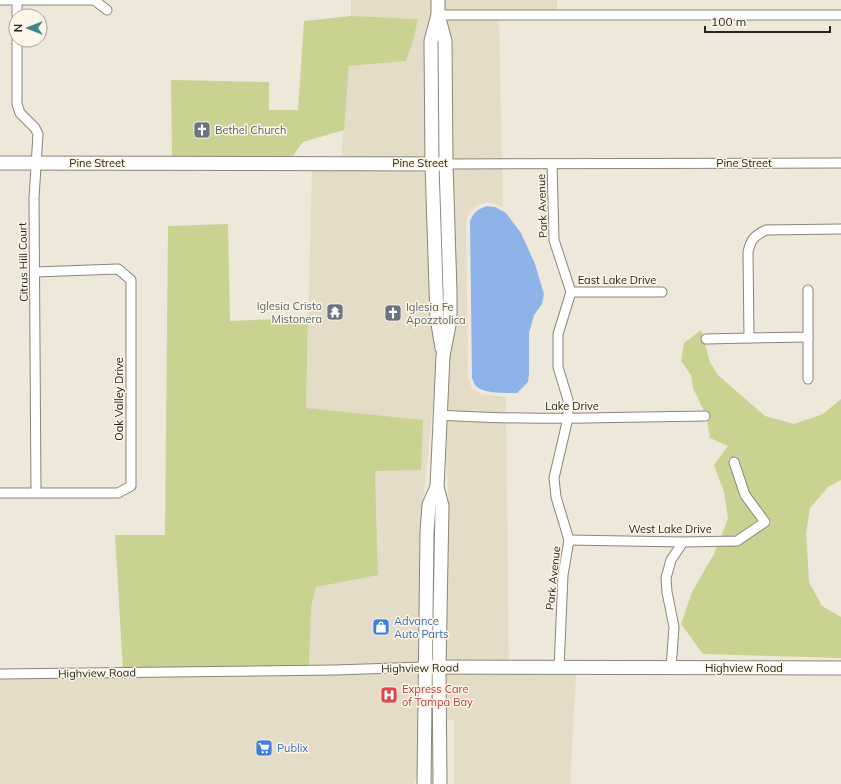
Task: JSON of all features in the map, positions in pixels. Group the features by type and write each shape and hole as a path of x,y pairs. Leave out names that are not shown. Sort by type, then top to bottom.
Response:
{"main road":[{"path":"438,0 438,16 445,41 446,164 450,320 443,356 437,487 442,506 439,667 440,784"},
{"path":"438,16 431,41 432,164 437,318 443,356"},
{"name":"Pine Street","path":"0,163 446,164"},
{"path":"424,784 429,505 437,487"},
{"name":"Highview Road","path":"425,667 841,668"}],"street":[{"path":"0,0 94,0 107,10"},
{"path":"438,16 841,15"},
{"name":"Citrus Hill Court","path":"17,48 17,104 20,113 35,128 38,134 35,163 36,492"},
{"name":"Pine Street","path":"446,164 841,163"},
{"name":"Park Avenue","path":"552,164 554,240 571,292 558,334 558,367 568,400 568,418 554,478 556,497 569,540 563,575 559,668"},
{"path":"749,338 748,252 750,243 756,235 766,230 841,229"},
{"name":"Oak Valley Drive","path":"0,493 118,493 131,486 131,280 118,269 35,272"},
{"path":"808,290 808,379"},
{"name":"East Lake Drive","path":"571,292 662,292"},
{"path":"706,339 808,337"},
{"name":"Lake Drive","path":"440,415 568,418 705,416"},
{"name":"West Lake Drive","path":"569,540 683,542 737,541 766,522 745,494 734,462"},
{"path":"671,668 674,627 667,592 666,578 671,560 683,542"},
{"name":"Highview Road","path":"0,674 330,670 425,667"}],"shaded area":[{"path":"351,0 433,0 427,159 341,159 349,66 406,61 418,19 351,16"},
{"path":"443,0 557,0 557,11 443,11"},
{"path":"444,20 499,20 502,159 451,159"},
{"path":"312,167 428,168 438,356 424,491 421,663 309,666 311,608 316,587 378,574 375,471 423,421 306,408"},
{"path":"451,168 502,168 503,207 488,202 479,204 470,211 466,221 468,378 472,388 481,394 506,397 506,413 445,411"},
{"path":"444,419 506,422 509,663 444,663 448,491"},
{"path":"444,671 576,675 570,784 454,784 454,720 444,719"},
{"path":"421,672 419,768 414,784 0,784 0,678"}],"green space":[{"path":"351,16 418,19 413,41 406,61 349,66 344,130 303,142 292,157 277,159 172,159 171,80 269,82 269,110 298,110 304,21"},
{"path":"228,224 230,321 308,318 306,408 423,420 421,470 375,471 378,575 316,587 311,608 309,666 123,669 115,535 165,535 168,226"},
{"path":"701,330 710,362 718,375 765,416 794,424 823,414 841,399 841,480 828,487 810,508 806,533 809,582 822,606 841,617 841,658 703,654 681,624 692,592 717,546 740,544 772,523 749,493 737,456 728,459 740,496 759,521 735,536 721,537 728,518 724,492 714,465 728,446 710,438 707,420 710,420 709,412 704,411 693,388 691,375 681,361 684,343"}],"water":[{"path":"487,206 495,207 506,213 521,233 535,264 544,294 542,304 534,315 529,333 528,382 517,393 495,392 480,389 476,386 472,378 470,221 477,211"}],"place":[{"name":"Bethel Church","path":"202,130"},
{"name":"Iglesia Cristo Mistonera","path":"335,312"},
{"name":"Iglesia Fe Apozztolica","path":"393,313"},
{"name":"Advance Auto Parts","path":"381,627"},
{"name":"Express Care of Tampa Bay","path":"389,695"},
{"name":"Publix","path":"264,748"}]}
